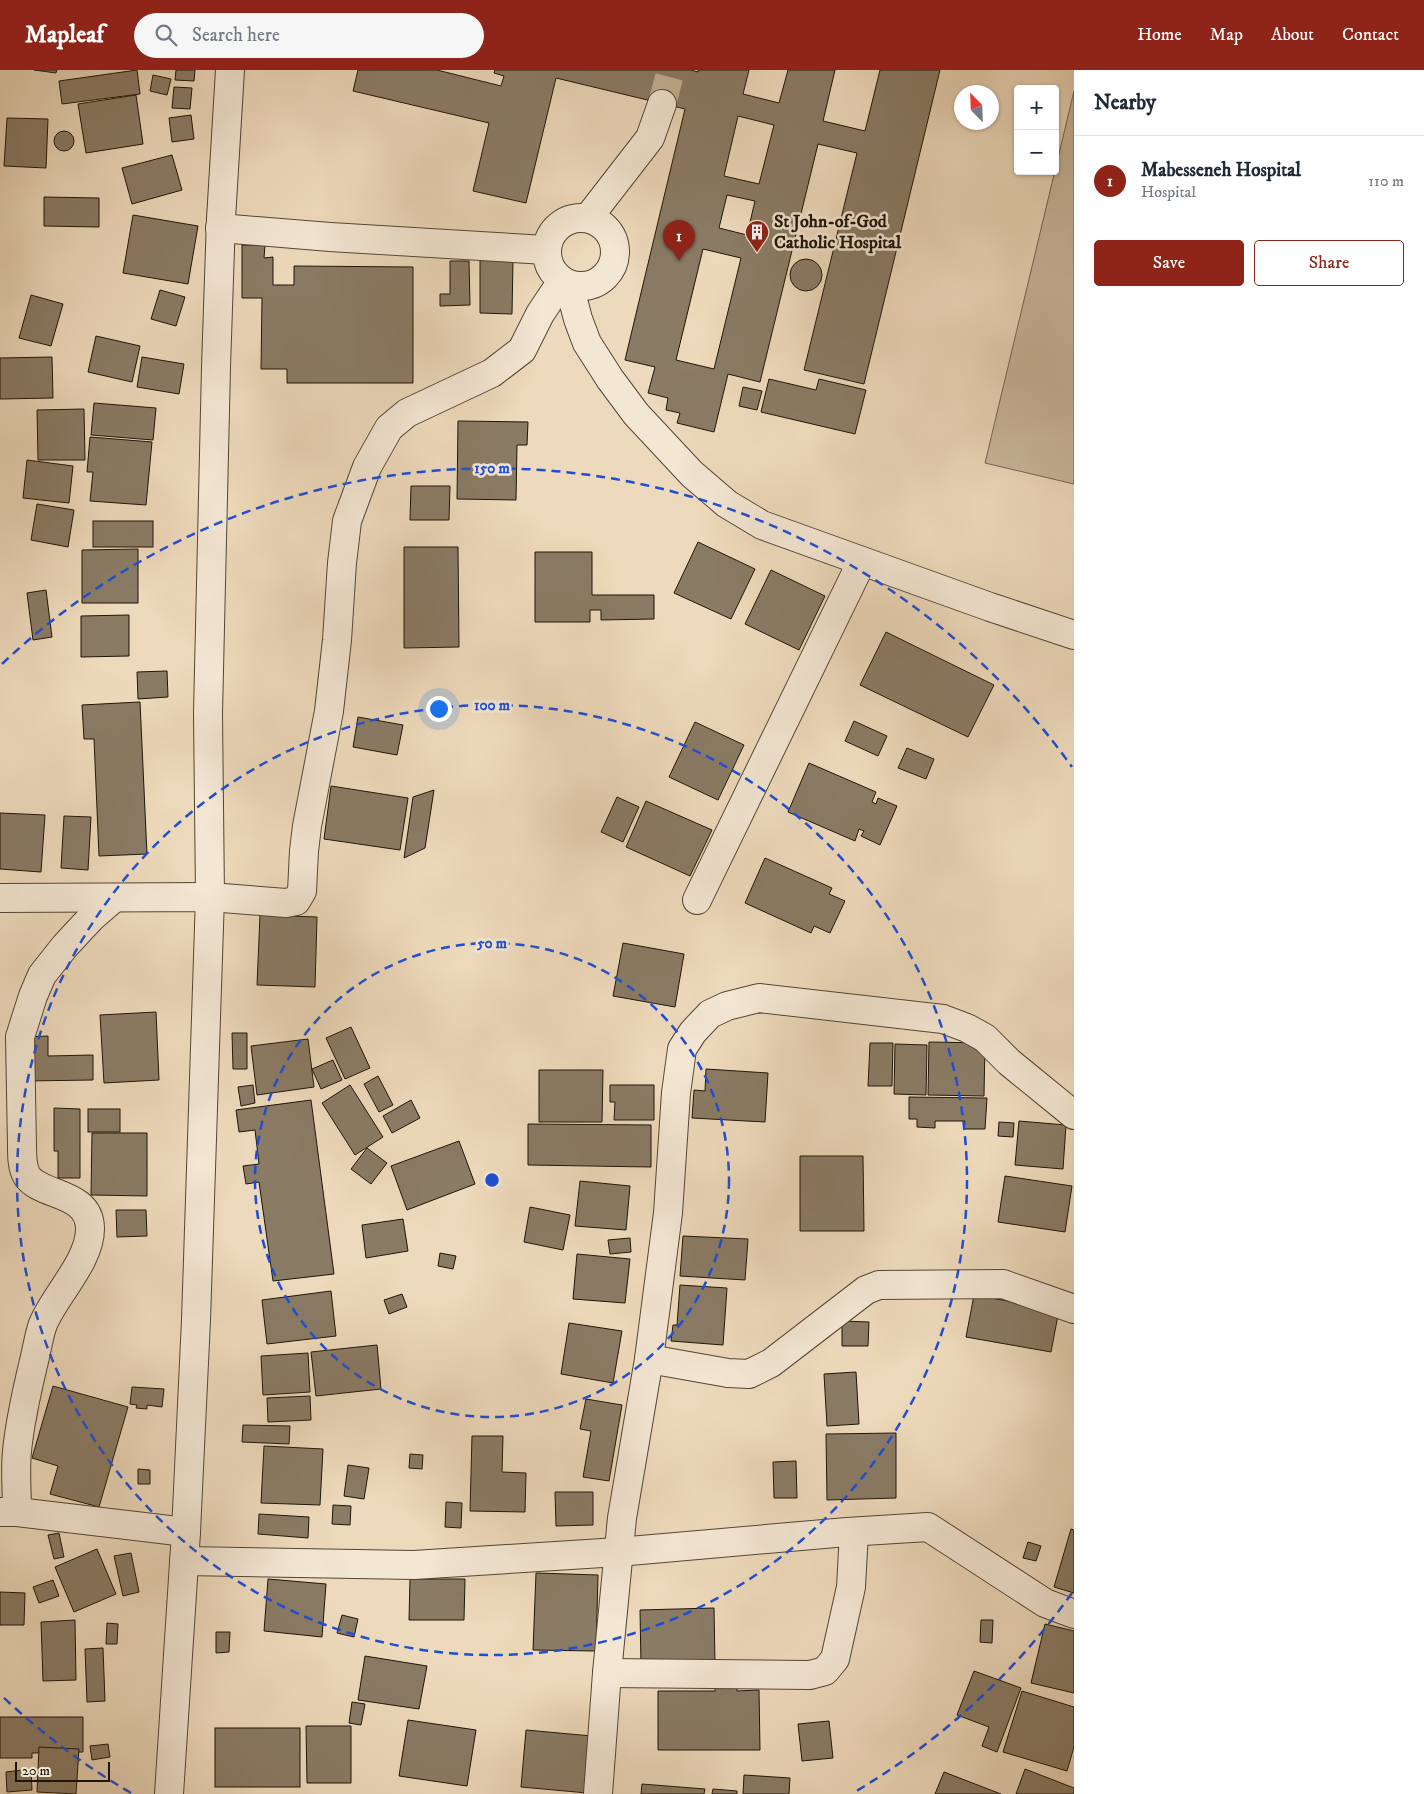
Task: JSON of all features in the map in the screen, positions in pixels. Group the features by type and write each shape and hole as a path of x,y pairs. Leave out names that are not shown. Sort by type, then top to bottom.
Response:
{"street":[{"path":"169,1794 186,1532 196,1320 210,897 208,713 220,228 230,70"},
{"path":"588,218 650,138 662,104"},
{"path":"576,217 588,218 600,222 609,231 616,253 613,265 606,275 597,282 585,286 567,283 553,273 547,262 548,238 555,228 565,221 576,217"},
{"path":"220,228 330,237 546,250"},
{"path":"567,283 587,343 610,379 636,414 692,474 727,504 762,525 1074,635"},
{"path":"0,898 210,897 286,903 296,901 302,891 307,826 329,711 347,521 367,467 389,428 407,412 492,373 522,350 540,314 567,283"},
{"path":"698,900 862,560"},
{"path":"114,898 91,918 64,946 42,975 20,1037 22,1146 23,1164 27,1175 36,1185 59,1193 76,1203 88,1214 90,1227 89,1243 43,1324 27,1389 9,1512 186,1532"},
{"path":"598,1794 607,1673 622,1518 649,1359 668,1213 676,1092 682,1050 693,1032 710,1014 727,1006 758,998 943,1019 967,1028 985,1038 1009,1062 1074,1115"},
{"path":"649,1359 728,1373 749,1374 770,1363 866,1290 879,1285 1003,1284 1074,1309"},
{"path":"184,1561 414,1565 618,1552 928,1527 1045,1603 1074,1614"},
{"path":"607,1673 810,1675 825,1670 835,1659 851,1587 854,1532"}],"shaded area":[{"path":"1074,91 1074,484 985,463 1054,175 1059,175 1059,154"}],"building":[{"path":"34,70 57,70 56,73"},
{"path":"137,70 140,94 62,104 59,81"},
{"path":"176,70 195,70 194,81 175,80"},
{"name":"St John-of-God Catholic Hospital","path":"358,70 437,70 501,86 504,76 494,73 495,70 691,70 698,72 698,70 749,70 743,94 779,103 788,70 835,70 823,121 865,131 880,70 940,70 864,384 804,370 857,153 818,144 760,382 728,374 714,432 677,423 680,413 666,410 668,398 648,393 655,367 625,360 685,109 556,78 526,203 473,191 489,123 353,91","holes":["738,116 774,125 759,184 724,176","727,195 755,201 747,235 719,228","703,249 741,258 714,369 676,360"]},
{"path":"153,75 171,79 167,95 150,91"},
{"path":"174,87 192,88 190,109 172,108"},
{"path":"136,95 143,144 86,153 78,104"},
{"path":"191,115 194,139 172,142 169,118"},
{"path":"7,118 48,119 46,168 4,166"},
{"path":"64,131 71,134 74,141 71,148 64,151 57,148 54,141 57,134"},
{"path":"172,155 182,190 132,204 122,168"},
{"path":"44,197 99,198 99,227 44,226"},
{"path":"133,215 198,226 188,284 123,273"},
{"path":"242,245 265,245 264,258 273,257 273,285 294,285 294,266 413,267 413,383 287,383 287,369 261,369 262,298 242,298"},
{"path":"806,259 818,263 822,275 818,287 806,291 794,287 790,275 794,263"},
{"path":"480,260 513,260 512,314 480,313"},
{"path":"450,261 469,261 470,305 440,306 440,294 450,294"},
{"path":"160,290 185,297 176,326 151,319"},
{"path":"31,295 63,304 51,346 19,338"},
{"path":"96,336 140,346 132,382 88,372"},
{"path":"52,357 53,398 0,399 0,358"},
{"path":"142,357 184,364 179,394 137,387"},
{"path":"769,379 816,390 819,379 866,390 855,434 761,412"},
{"path":"743,387 762,391 757,410 739,406"},
{"path":"94,403 156,408 153,440 91,435"},
{"path":"84,409 85,460 38,460 37,410"},
{"path":"458,421 528,422 527,445 517,445 516,500 457,499"},
{"path":"90,437 152,442 146,505 90,501 93,472 87,472"},
{"path":"27,460 73,466 69,503 23,498"},
{"path":"411,486 450,486 449,520 410,520"},
{"path":"37,504 74,510 68,547 31,540"},
{"path":"93,521 153,521 153,547 93,547"},
{"path":"698,542 755,569 731,619 674,593"},
{"path":"404,547 458,547 459,647 404,648"},
{"path":"138,549 138,603 82,603 82,550"},
{"path":"535,552 592,552 592,595 654,595 654,619 601,620 601,610 590,610 590,622 535,622"},
{"path":"771,570 825,596 799,650 745,624"},
{"path":"46,590 52,637 33,640 27,593"},
{"path":"129,615 129,656 81,657 81,616"},
{"path":"886,632 994,685 968,737 860,685"},
{"path":"167,671 168,697 138,699 137,672"},
{"path":"140,702 147,854 99,856 94,739 84,739 82,705"},
{"path":"358,717 403,725 397,755 353,747"},
{"path":"854,721 887,736 878,756 845,741"},
{"path":"695,722 744,745 718,800 669,777"},
{"path":"907,748 934,759 926,779 898,768"},
{"path":"809,763 876,792 872,802 876,804 878,798 897,806 880,845 861,836 864,831 859,829 855,841 788,812"},
{"path":"331,786 408,798 400,850 324,839"},
{"path":"434,790 425,848 404,858 413,797"},
{"path":"617,797 639,807 623,842 601,832"},
{"path":"646,801 712,830 690,876 626,847"},
{"path":"0,813 45,815 41,872 0,869"},
{"path":"64,816 91,817 88,870 61,868"},
{"path":"765,858 832,888 829,894 845,901 830,933 814,926 811,933 745,903"},
{"path":"260,915 317,917 315,987 257,985"},
{"path":"623,943 684,954 675,1007 613,996"},
{"path":"156,1012 159,1080 104,1083 100,1015"},
{"path":"351,1027 370,1068 345,1079 326,1038"},
{"path":"232,1033 247,1033 247,1069 233,1069"},
{"path":"48,1036 48,1056 93,1055 93,1080 25,1081 24,1037"},
{"path":"308,1039 314,1087 257,1095 251,1046"},
{"path":"929,1042 985,1043 984,1096 928,1095"},
{"path":"870,1043 893,1043 892,1086 868,1086"},
{"path":"895,1044 927,1045 926,1095 894,1094"},
{"path":"333,1060 342,1080 321,1089 312,1069"},
{"path":"706,1069 768,1073 765,1122 692,1118 694,1090 705,1091"},
{"path":"539,1070 603,1070 602,1122 539,1122"},
{"path":"378,1076 393,1105 379,1112 364,1084"},
{"path":"253,1085 255,1103 241,1106 238,1087"},
{"path":"350,1085 383,1137 355,1155 322,1103"},
{"path":"610,1085 654,1085 654,1120 614,1120 615,1102 610,1102"},
{"path":"909,1097 987,1098 985,1129 964,1129 965,1121 935,1121 935,1128 917,1127 917,1119 909,1119"},
{"path":"311,1100 334,1274 273,1281 259,1182 246,1184 243,1166 259,1164 255,1130 239,1132 236,1110"},
{"path":"411,1100 420,1118 392,1133 383,1116"},
{"path":"54,1108 80,1109 80,1178 58,1178 58,1151 54,1151"},
{"path":"88,1109 120,1109 120,1132 88,1132"},
{"path":"1019,1121 1066,1125 1063,1169 1015,1165"},
{"path":"999,1122 1014,1123 1013,1137 998,1136"},
{"path":"528,1124 651,1125 651,1167 528,1165"},
{"path":"92,1133 147,1133 147,1196 91,1195"},
{"path":"459,1141 475,1184 407,1210 391,1166"},
{"path":"367,1148 387,1163 371,1184 351,1169"},
{"path":"800,1156 863,1156 864,1231 800,1231"},
{"path":"1005,1176 1072,1186 1065,1232 998,1222"},
{"path":"580,1181 630,1186 626,1230 575,1226"},
{"path":"530,1207 570,1215 563,1250 524,1242"},
{"path":"116,1210 146,1210 147,1236 117,1237"},
{"path":"403,1219 408,1251 366,1258 362,1225"},
{"path":"683,1236 748,1239 745,1280 680,1276"},
{"path":"630,1238 631,1252 610,1254 608,1240"},
{"path":"440,1253 456,1256 453,1269 438,1266"},
{"path":"577,1254 630,1259 625,1303 573,1299"},
{"path":"680,1285 727,1288 723,1345 671,1341 673,1325 677,1325"},
{"path":"331,1291 336,1336 267,1344 262,1300"},
{"path":"402,1294 407,1307 389,1314 384,1300"},
{"path":"974,1295 1059,1310 1051,1352 966,1337"},
{"path":"842,1321 869,1322 868,1346 842,1346"},
{"path":"569,1323 622,1331 613,1383 561,1374"},
{"path":"377,1345 381,1389 316,1396 311,1352"},
{"path":"308,1353 310,1392 263,1395 261,1356"},
{"path":"856,1372 859,1424 827,1426 824,1374"},
{"path":"53,1386 128,1407 99,1507 50,1494 58,1466 32,1458"},
{"path":"132,1387 164,1389 162,1407 147,1405 147,1409 136,1408 137,1405 130,1404"},
{"path":"310,1396 311,1420 268,1422 267,1398"},
{"path":"586,1399 622,1405 609,1481 583,1477 591,1431 580,1429"},
{"path":"243,1425 290,1426 289,1444 242,1442"},
{"path":"896,1433 896,1498 827,1500 826,1434"},
{"path":"472,1436 503,1436 502,1472 526,1473 525,1512 470,1511"},
{"path":"264,1446 323,1449 320,1505 261,1503"},
{"path":"410,1454 423,1455 422,1469 409,1468"},
{"path":"796,1461 797,1498 774,1498 773,1462"},
{"path":"348,1465 369,1468 364,1499 344,1496"},
{"path":"138,1469 150,1470 150,1484 138,1484"},
{"path":"555,1492 593,1492 593,1525 556,1526"},
{"path":"446,1502 462,1503 461,1528 445,1527"},
{"path":"333,1505 351,1506 350,1525 332,1524"},
{"path":"259,1514 309,1517 308,1538 258,1534"},
{"path":"1071,1529 1074,1530 1074,1593 1054,1587"},
{"path":"59,1533 64,1557 54,1559 48,1535"},
{"path":"1028,1542 1041,1546 1036,1561 1023,1558"},
{"path":"97,1549 116,1594 74,1612 55,1567"},
{"path":"131,1553 139,1592 123,1596 114,1556"},
{"path":"536,1573 598,1575 596,1651 533,1650"},
{"path":"268,1579 326,1584 322,1637 264,1631"},
{"path":"410,1579 465,1579 464,1620 409,1620"},
{"path":"53,1580 59,1596 39,1603 33,1587"},
{"path":"0,1592 25,1593 24,1625 0,1625"},
{"path":"714,1608 715,1664 641,1665 640,1610"},
{"path":"342,1615 358,1619 354,1637 337,1633"},
{"path":"75,1620 76,1680 43,1681 41,1622"},
{"path":"981,1620 993,1620 992,1643 980,1642"},
{"path":"107,1623 118,1624 117,1644 106,1644"},
{"path":"1045,1624 1074,1631 1074,1693 1031,1683"},
{"path":"216,1632 230,1632 229,1652 216,1653"},
{"path":"103,1648 105,1701 87,1702 85,1649"},
{"path":"365,1656 427,1666 419,1709 358,1700"},
{"path":"974,1671 1021,1688 997,1752 982,1746 989,1727 957,1715"},
{"path":"715,1680 737,1680 737,1691 759,1690 760,1750 658,1750 658,1691 715,1691"},
{"path":"1022,1691 1074,1707 1074,1747 1067,1771 1003,1752"},
{"path":"352,1702 365,1704 361,1725 349,1723"},
{"path":"0,1717 83,1717 83,1752 32,1753 32,1758 0,1758"},
{"path":"408,1720 476,1730 467,1786 399,1776"},
{"path":"829,1721 833,1758 802,1761 798,1724"},
{"path":"306,1726 351,1726 351,1783 307,1783"},
{"path":"215,1728 300,1728 300,1787 215,1787"},
{"path":"526,1730 592,1736 587,1793 521,1787"},
{"path":"108,1744 110,1757 92,1760 90,1746"},
{"path":"39,1747 79,1749 76,1794 37,1792"},
{"path":"31,1769 32,1790 7,1792 6,1772"},
{"path":"1025,1769 1074,1788 1074,1794 1016,1794"},
{"path":"944,1772 1001,1794 935,1794"},
{"path":"744,1775 790,1778 789,1794 743,1794"},
{"path":"642,1784 705,1789 704,1794 641,1794"},
{"path":"713,1789 737,1791 737,1794 712,1794"}],"tunnel":[{"path":"662,104 671,70"}],"place":[{"name":"St John-of-God Catholic Hospital","path":"757,253"},
{"name":"Mabesseneh Hospital","path":"679,261"}]}
